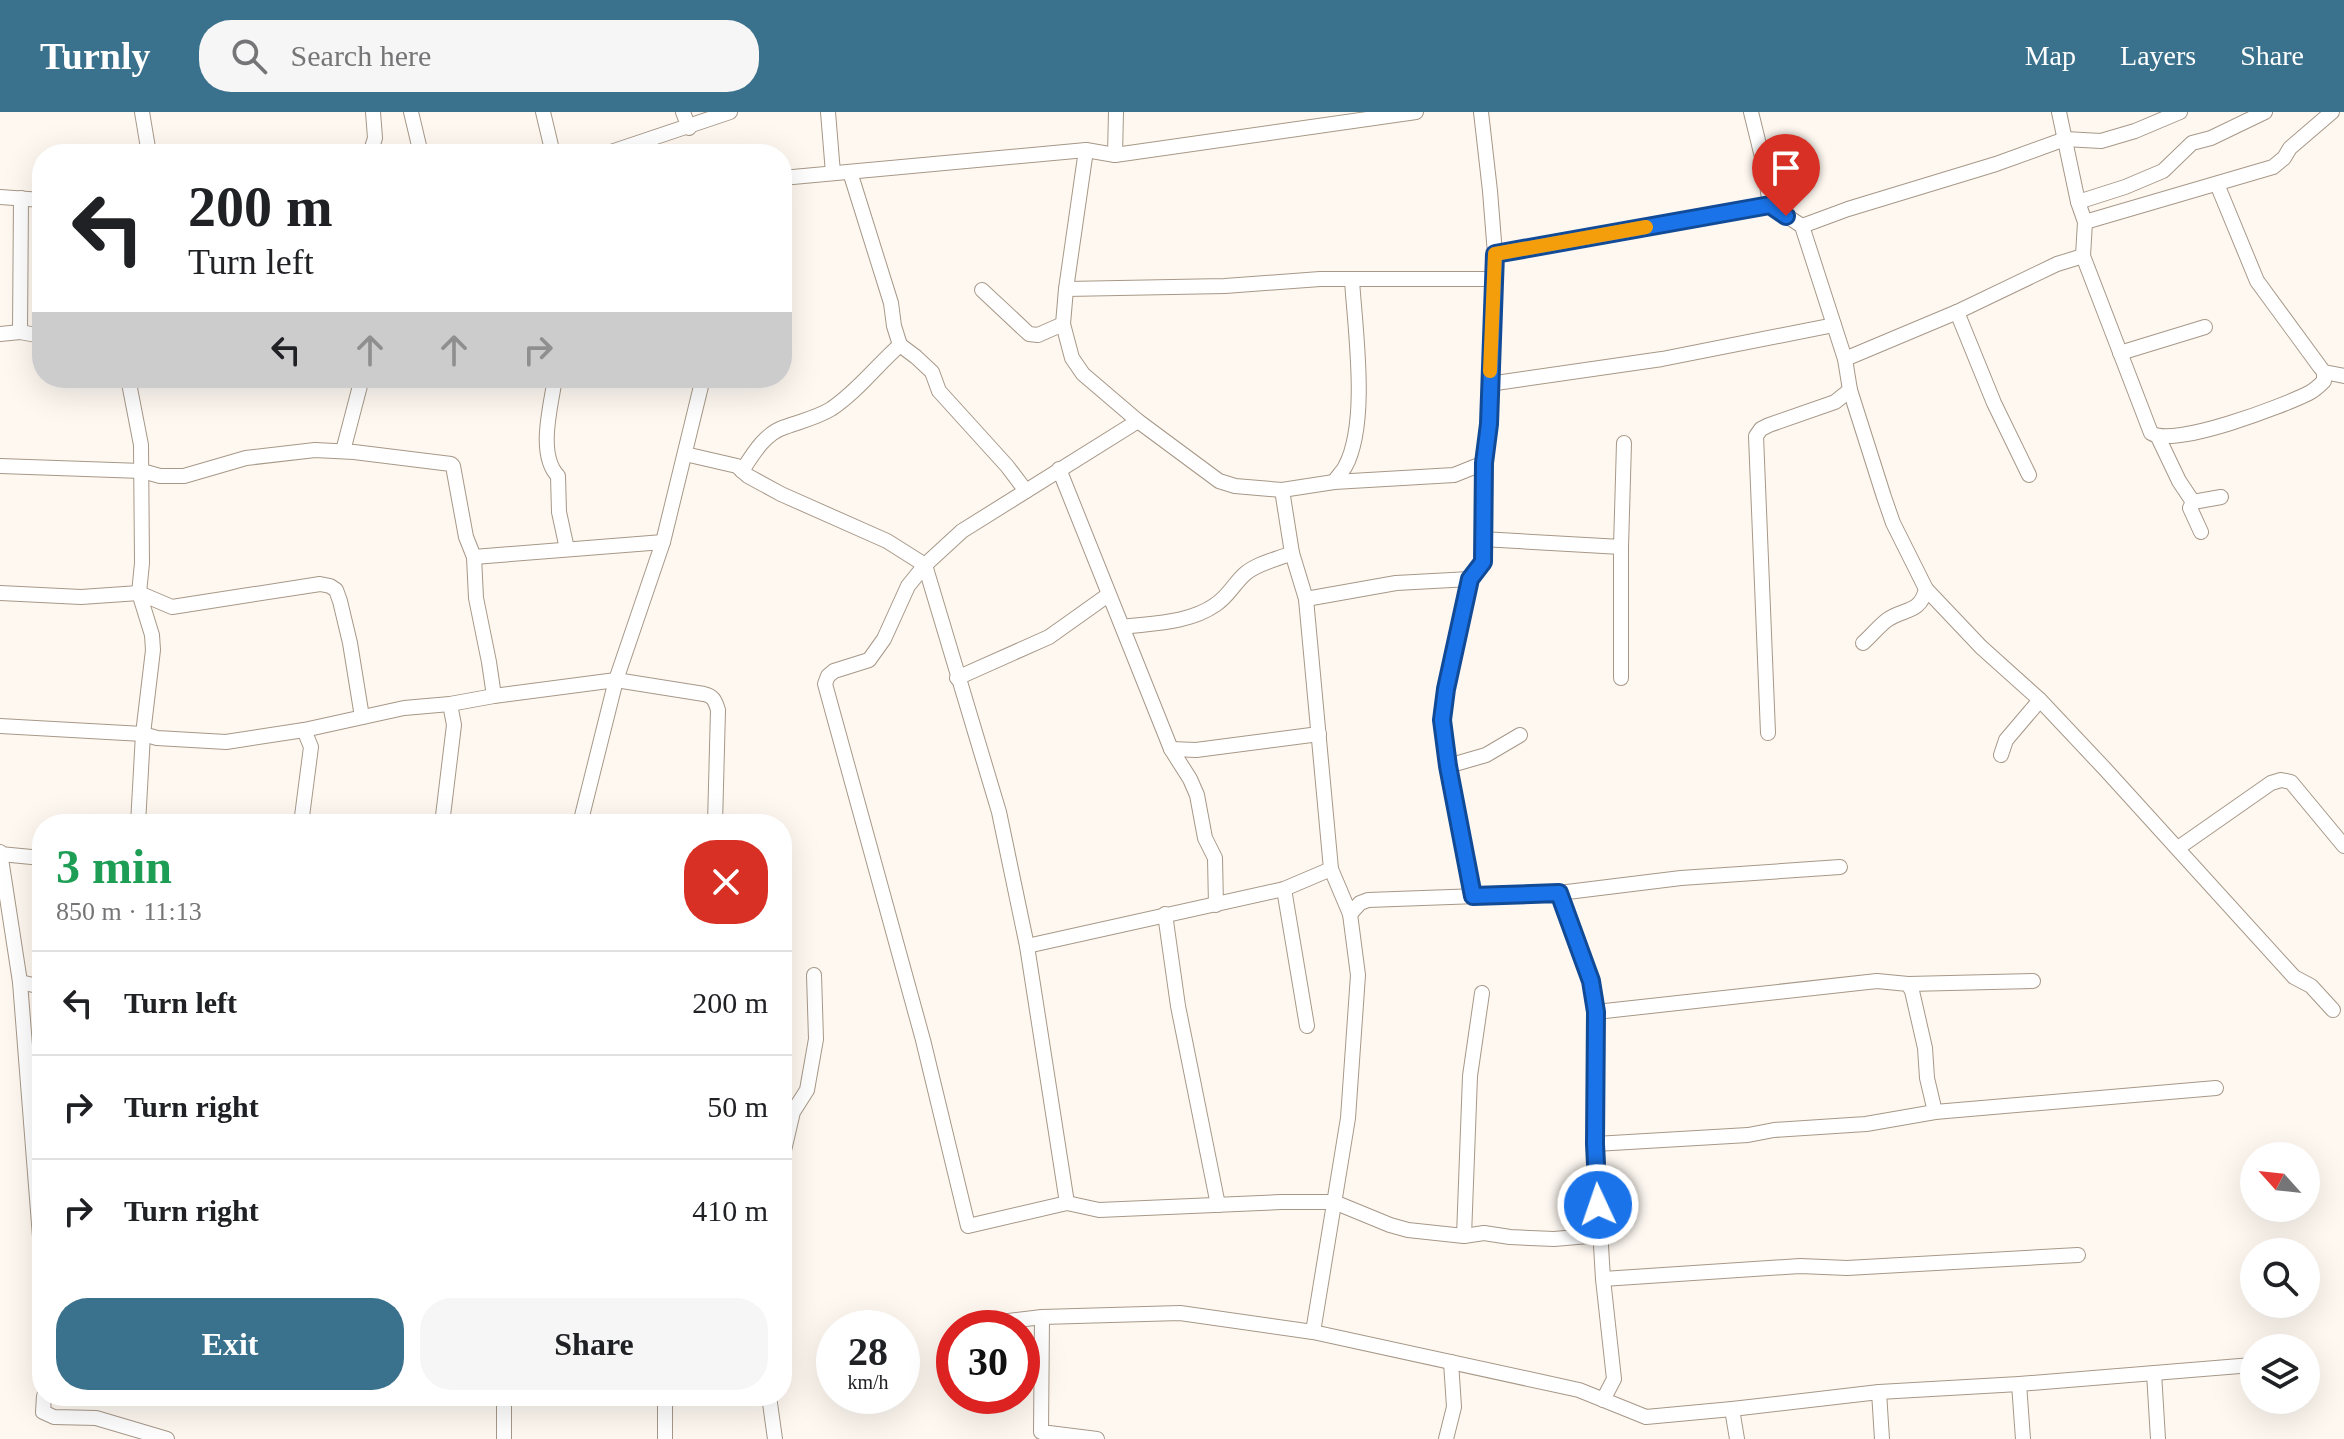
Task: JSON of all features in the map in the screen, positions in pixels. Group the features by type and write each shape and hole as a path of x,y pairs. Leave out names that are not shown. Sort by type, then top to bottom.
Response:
{"street":[{"path":"142,112 147,144"},
{"path":"373,112 373,144"},
{"path":"411,112 419,144"},
{"path":"543,112 551,144"},
{"path":"683,112 689,128"},
{"path":"637,144 730,112"},
{"path":"828,112 833,173"},
{"path":"1115,155 1116,112"},
{"path":"792,177 1086,150 1115,155 1416,112"},
{"path":"1473,896 1442,720 1470,579 1483,562 1484,463 1489,424 1495,254 1481,112"},
{"path":"1751,112 1770,205"},
{"path":"2059,112 2085,222 2083,256 2148,427 2158,437 2190,435 2271,409 2313,392 2324,381 2324,372 2257,281 2217,184"},
{"path":"1802,226 2065,139 2101,141 2180,112"},
{"path":"2078,202 2163,171 2192,143 2211,138 2265,112"},
{"path":"2085,222 2273,167 2332,112"},
{"path":"1086,150 1063,324 1072,358 1083,374 1138,421 1219,481 1235,486 1282,490 1334,482 1454,475 1484,463"},
{"path":"850,172 891,303 900,345 932,372 939,391 1026,491"},
{"path":"0,197 32,199"},
{"path":"20,332 21,198"},
{"path":"1495,254 1770,205 1802,226 1893,523 1926,589 1981,647 2040,700 2294,977 2311,986 2333,1010"},
{"path":"1845,359 1957,312 2057,264 2083,256"},
{"path":"1066,289 1225,286 1320,279 1493,279"},
{"path":"1334,482 1345,467 1354,442 1359,387 1352,280"},
{"path":"982,290 1029,334 1038,335 1063,324"},
{"path":"1957,312 1994,403 2029,475"},
{"path":"1489,384 1662,359 1834,325"},
{"path":"2120,353 2205,327"},
{"path":"0,334 32,334"},
{"path":"742,471 769,436 782,427 818,416 833,407 900,345"},
{"path":"2324,372 2344,376"},
{"path":"130,388 141,445 142,563 139,593 152,635 153,650 143,734 139,814"},
{"path":"343,451 359,388"},
{"path":"553,388 547,451 550,468 558,476 559,512 567,549"},
{"path":"582,814 616,680 663,542 701,388"},
{"path":"1768,733 1756,436 1769,425 1835,402 1850,390"},
{"path":"1138,421 962,531 925,565 908,586 884,639 869,660 834,671 825,684 923,1040 968,1226 1067,1203 1099,1210 1334,1202 1408,1230 1464,1236 1484,1233 1554,1239 1600,1235"},
{"path":"2158,437 2193,502"},
{"path":"1621,678 1624,443"},
{"path":"0,466 142,471 160,476 184,476 246,458 297,450 343,451 451,464 466,537 474,557 476,598 494,696"},
{"path":"685,454 737,466 781,494 887,541 925,565 999,812 1027,946 1067,1203"},
{"path":"1059,469 1171,749 1197,795 1205,838 1215,858 1216,905"},
{"path":"1282,490 1292,553 1306,599 1331,869 1352,907 1358,975 1348,1118 1313,1332"},
{"path":"2193,502 2221,497"},
{"path":"2193,502 2190,508 2201,532"},
{"path":"1482,539 1621,547"},
{"path":"474,557 663,542"},
{"path":"1123,627 1200,614 1229,595 1251,569 1292,553"},
{"path":"1306,599 1396,583 1470,579"},
{"path":"0,593 81,597 139,593 172,607 320,584 330,586 336,590 340,601 362,717"},
{"path":"1863,643 1887,621 1912,610 1923,600 1926,589"},
{"path":"957,678 1049,637 1108,595"},
{"path":"0,726 226,742 304,730 404,708 616,680 704,694 716,700 715,814"},
{"path":"2001,755 2006,740 2040,700"},
{"path":"443,814 454,725 450,704"},
{"path":"302,814 311,747 304,730"},
{"path":"1171,749 1196,750 1319,734"},
{"path":"1448,766 1486,755 1520,735"},
{"path":"2178,848 2271,783 2281,780 2291,782 2344,846"},
{"path":"32,857 0,853 20,982 32,1135"},
{"path":"1352,907 1368,900 1559,893 1681,878 1840,867"},
{"path":"1027,946 1284,889 1331,869"},
{"path":"1284,889 1307,1026"},
{"path":"1559,893 1591,981 1596,1012 1595,1144 1603,1279 1614,1379 1603,1400"},
{"path":"1165,914 1178,1006 1218,1205"},
{"path":"792,1116 807,1090 814,1052 814,975"},
{"path":"1596,1012 1877,981 1908,984 2033,981"},
{"path":"20,982 32,985"},
{"path":"1908,984 1925,1048 1927,1078 1935,1112"},
{"path":"1464,1236 1470,1076 1482,993"},
{"path":"1595,1144 1748,1135 1774,1130 1866,1124 1935,1112 2216,1088"},
{"path":"1603,1279 1800,1266 1847,1268 2078,1255"},
{"path":"1097,1439 1041,1432 1042,1317 1180,1313 1313,1332 1579,1390 1646,1417 1879,1392 2240,1366"},
{"path":"1446,1439 1454,1407 1451,1362"},
{"path":"2154,1373 2158,1439"},
{"path":"2019,1384 2023,1439"},
{"path":"1879,1392 1882,1439"},
{"path":"43,1406 43,1412 54,1417 96,1418 167,1439"},
{"path":"504,1406 504,1439"},
{"path":"665,1406 665,1439"},
{"path":"770,1406 775,1439"},
{"path":"1732,1409 1737,1439"}],"slow traffic":[{"path":"1490,371 1495,254 1646,227"}],"route":[{"path":"1598,1205 1596,1012 1591,981 1559,893 1473,896 1442,720 1470,579 1483,562 1484,463 1489,424 1495,254 1770,205 1786,216"}]}
